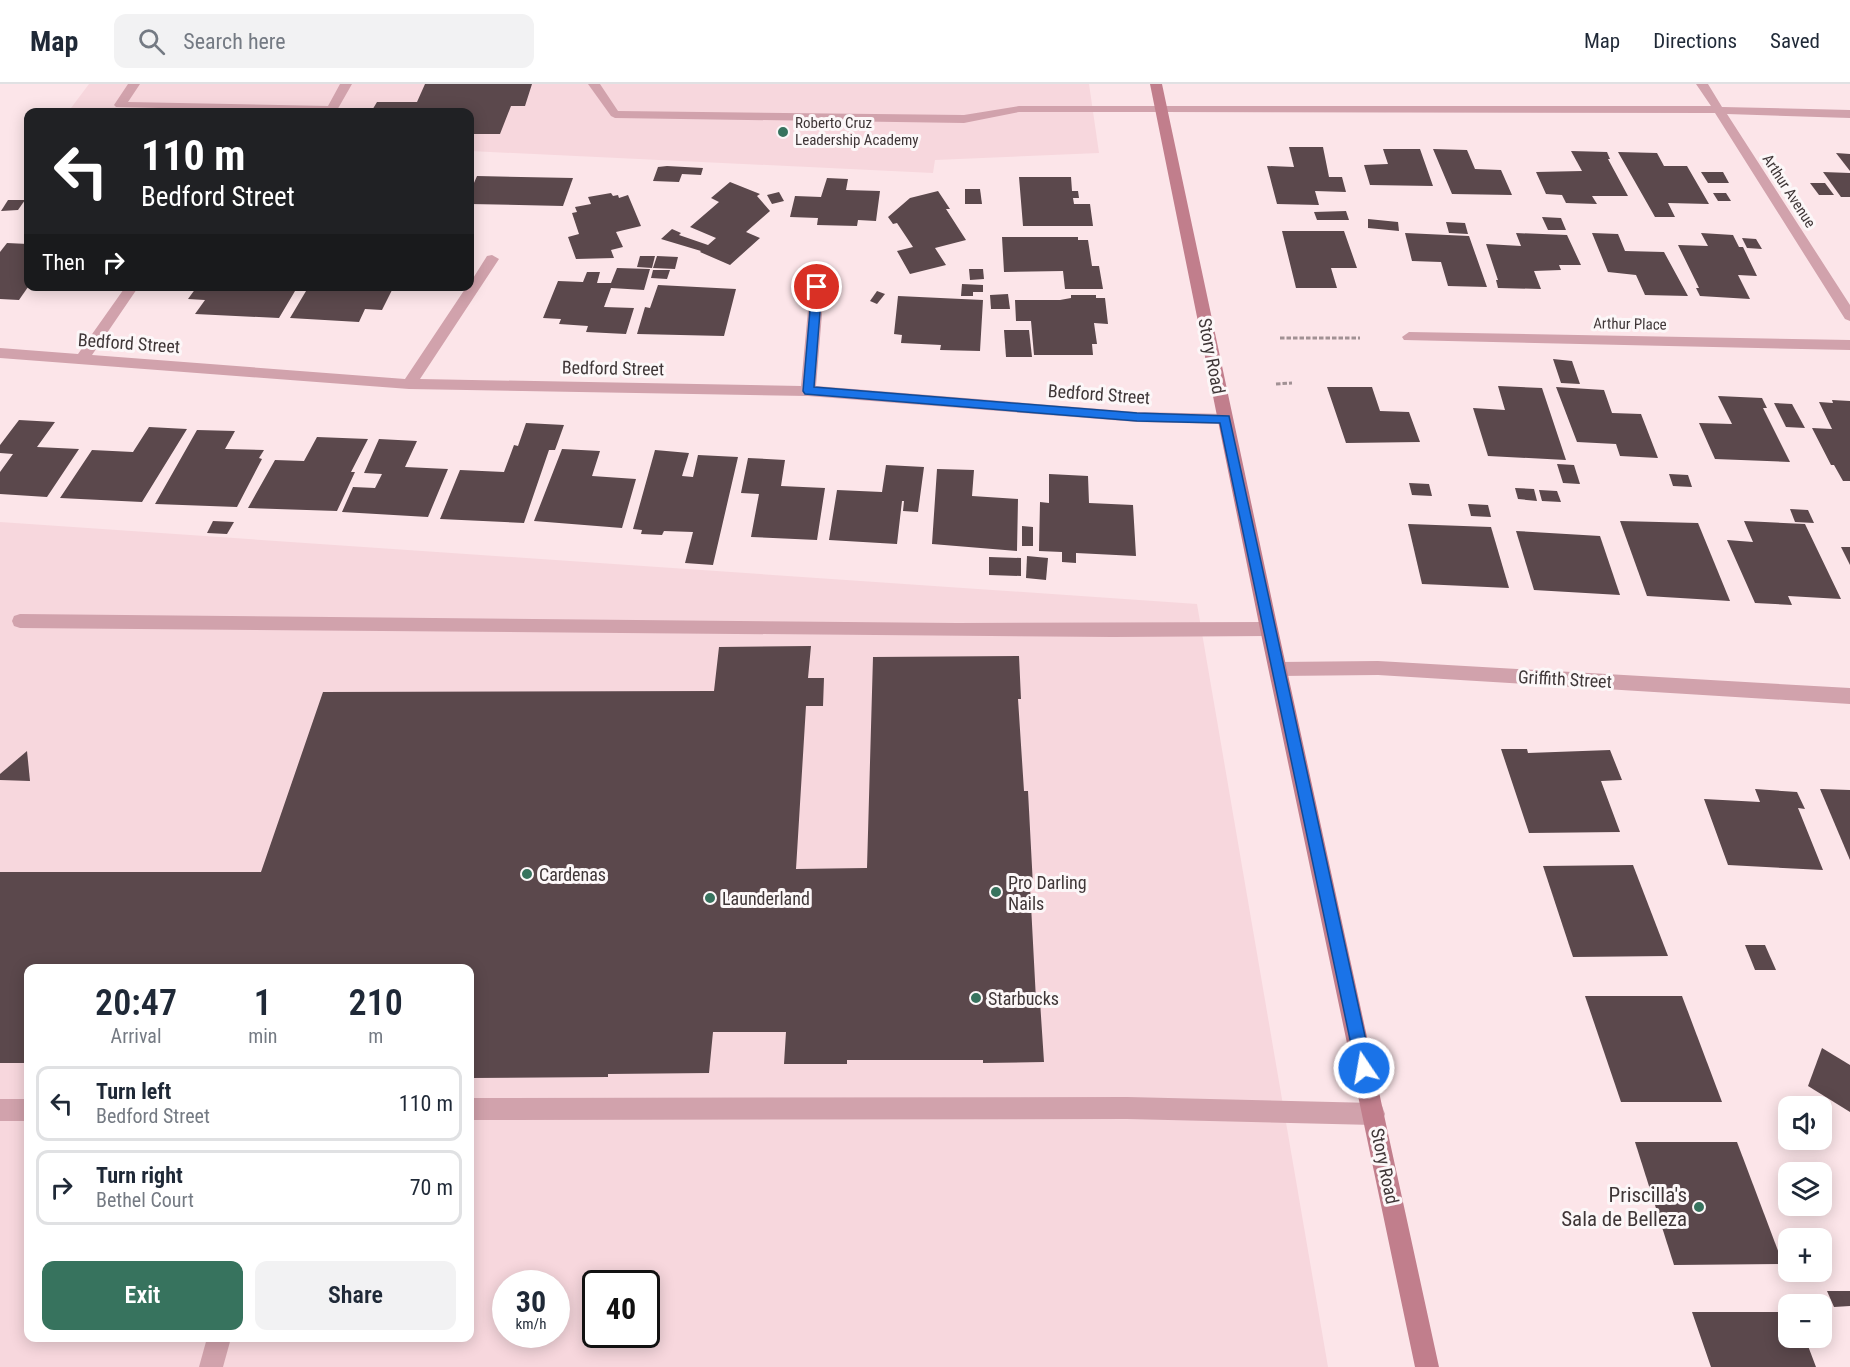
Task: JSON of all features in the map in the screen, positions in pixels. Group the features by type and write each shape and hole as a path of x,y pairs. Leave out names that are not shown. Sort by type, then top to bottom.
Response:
{"street":[{"path":"134,84 120,105 247,108"},
{"path":"333,108 346,84"},
{"path":"594,84 615,114 964,119 1019,109 1718,110 1850,114"},
{"name":"Story Road","path":"1156,84 1269,629 1427,1367"},
{"name":"Arthur Avenue","path":"1702,84 1850,316"},
{"path":"474,286 492,259"},
{"path":"808,391 819,266"},
{"path":"83,358 130,291"},
{"path":"409,384 471,291"},
{"name":"Arthur Place","path":"1409,337 1850,345"},
{"name":"Bedford Street","path":"0,353 409,384 808,391 1137,417 1225,419"},
{"path":"20,621 281,620 853,629 1269,629"},
{"name":"Griffith Street","path":"1279,669 1378,668 1850,696"},
{"path":"474,1109 1127,1108 1374,1114"},
{"path":"0,1110 24,1110"},
{"path":"211,1367 218,1342"}],"path":[{"path":"1280,338 1359,338"},
{"path":"1276,384 1292,383"}],"shaded area":[{"name":"Roberto Cruz Leadership Academy","path":"89,84 1089,84 1099,153 935,160 933,173 474,151 474,108 71,108"},
{"path":"0,522 1197,604 1328,1367 0,1367"}],"building":[{"path":"425,84 532,84 525,106 511,106 500,134 474,134 474,108 373,108 377,102 417,102"},
{"path":"1289,147 1323,147 1329,177 1342,177 1346,192 1315,191 1319,205 1277,204 1267,166 1294,167"},
{"path":"1383,149 1420,149 1433,186 1370,185 1364,165 1388,164"},
{"path":"1433,149 1467,150 1475,169 1501,170 1512,195 1452,194"},
{"path":"1571,151 1607,152 1610,159 1608,159 1628,196 1592,196 1597,204 1566,203 1562,195 1546,194 1536,172 1582,171"},
{"path":"1618,152 1657,153 1664,166 1687,166 1709,204 1668,203 1675,217 1655,217"},
{"path":"1836,153 1850,154 1850,171"},
{"path":"658,167 703,168 701,175 682,174 679,182 653,181"},
{"path":"1701,172 1723,172 1729,183 1708,183"},
{"path":"1823,172 1850,173 1850,197 1841,197"},
{"path":"477,176 573,178 563,206 474,204 474,183"},
{"path":"1019,177 1071,177 1072,191 1078,191 1079,198 1073,198 1074,204 1090,204 1093,226 1023,226"},
{"path":"827,178 848,179 846,190 880,191 876,221 858,220 857,226 817,225 818,218 790,217 795,196 821,197"},
{"path":"730,182 760,194 757,196 770,211 746,232 760,238 730,265 701,251 661,239 672,229 681,233 679,235 708,245 716,238 690,227 719,202 711,198"},
{"path":"1810,183 1825,183 1834,195 1819,195"},
{"path":"965,189 980,189 982,204 965,204"},
{"path":"938,191 950,209 946,209 966,240 935,248 946,265 910,274 897,251 913,247 897,223 893,224 888,217 910,198"},
{"path":"779,192 784,201 772,204 767,195"},
{"path":"611,193 613,196 618,195 619,198 628,195 641,226 616,232 623,247 611,250 614,258 576,259 568,237 579,234 572,213 577,212 575,207 591,204 588,197"},
{"path":"1713,193 1726,193 1731,201 1718,201"},
{"path":"8,200 24,200 18,210 1,211"},
{"path":"1346,211 1349,220 1317,220 1314,212"},
{"path":"1542,217 1561,218 1566,230 1548,230"},
{"path":"1368,219 1398,222 1399,231 1368,228"},
{"path":"1446,222 1465,223 1468,234 1449,233"},
{"path":"1282,231 1344,231 1357,268 1331,268 1337,288 1296,288"},
{"path":"1405,233 1469,236 1487,287 1448,286 1441,262 1412,261"},
{"path":"1516,233 1567,235 1581,265 1559,265 1561,270 1534,271 1541,289 1498,288 1496,280 1498,280 1486,244 1521,246"},
{"path":"1592,233 1618,234 1625,251 1664,252 1688,296 1645,295 1636,275 1608,272"},
{"path":"1701,233 1733,235 1739,247 1743,247 1757,276 1738,275 1750,299 1700,296 1696,288 1699,288 1678,245 1708,246"},
{"path":"1002,237 1078,237 1078,240 1088,240 1092,266 1099,266 1103,289 1065,289 1063,271 1004,272"},
{"path":"1742,238 1756,239 1762,249 1747,248"},
{"path":"7,243 24,244 25,291 19,300 0,299 0,252"},
{"path":"640,256 655,256 652,268 637,267"},
{"path":"657,256 678,257 675,269 653,268"},
{"path":"617,268 650,269 644,290 611,288 604,307 634,308 626,334 586,332 588,326 559,324 561,319 543,318 558,281 583,282 587,272 600,272 597,283 611,283"},
{"path":"969,269 983,269 984,279 970,280"},
{"path":"653,270 670,270 667,279 651,278"},
{"path":"962,284 983,285 983,292 973,292 973,296 961,296"},
{"path":"658,285 736,289 724,336 637,334 645,307 650,308"},
{"path":"194,291 295,291 279,318 195,314 205,300 188,299"},
{"path":"306,291 392,291 382,310 365,309 359,322 290,318"},
{"path":"877,291 885,294 877,304 870,301"},
{"path":"1008,294 1010,309 991,309 990,295"},
{"path":"1071,295 1096,295 1096,298 1105,298 1108,324 1094,323 1097,344 1092,344 1093,355 1034,355 1031,321 1016,321 1015,300 1060,300 1071,298"},
{"path":"898,296 983,300 980,351 940,350 941,345 901,343 902,335 894,334"},
{"path":"1004,330 1029,330 1032,357 1006,357"},
{"path":"1553,359 1572,361 1580,384 1561,383"},
{"path":"1498,386 1542,388 1566,460 1488,456 1473,408 1505,410"},
{"path":"1327,387 1372,387 1380,411 1409,412 1420,442 1346,443"},
{"path":"1556,387 1604,390 1612,413 1641,414 1658,458 1620,456 1616,444 1577,442"},
{"path":"1718,396 1762,398 1767,408 1763,408 1790,462 1715,459 1699,423 1732,424"},
{"path":"1832,400 1850,401 1850,481 1843,481 1834,465 1831,465 1812,428 1832,429 1819,402 1833,403"},
{"path":"1774,403 1792,404 1805,428 1786,427"},
{"path":"19,420 55,422 37,447 79,449 47,497 0,494 0,472 13,454 0,453 0,445"},
{"path":"526,423 564,425 555,450 549,450 524,523 440,519 460,470 504,472 514,445 518,446"},
{"path":"149,427 187,429 142,502 60,498 92,450 133,452"},
{"path":"197,430 235,431 225,449 264,450 259,458 262,459 237,507 155,504"},
{"path":"317,437 368,439 351,472 355,472 337,511 248,508 275,460 304,461"},
{"path":"379,439 417,441 405,467 448,469 428,517 342,512 353,487 375,488 382,474 364,473"},
{"path":"562,449 600,451 592,476 636,479 622,528 534,521"},
{"path":"655,450 689,453 682,476 693,477 698,455 738,457 713,565 685,563 693,532 664,531 662,535 641,534 642,530 633,529"},
{"path":"748,458 785,460 781,486 825,488 817,540 751,537 759,494 741,493"},
{"path":"1557,464 1574,465 1580,484 1563,483"},
{"path":"886,465 924,467 918,512 903,511 904,501 902,501 897,544 829,540 837,490 882,492"},
{"path":"937,469 974,470 972,496 1018,499 1017,551 932,544"},
{"path":"1049,474 1088,476 1089,503 1133,505 1136,556 1076,553 1076,563 1062,562 1062,552 1039,551 1040,502 1049,503"},
{"path":"1669,474 1688,475 1692,487 1673,486"},
{"path":"1409,483 1429,484 1432,496 1412,495"},
{"path":"1515,488 1534,489 1537,501 1518,499"},
{"path":"1539,490 1557,491 1561,502 1542,501"},
{"path":"1468,504 1488,505 1491,517 1471,516"},
{"path":"1790,509 1808,510 1814,523 1795,522"},
{"path":"213,521 234,522 227,534 207,533"},
{"path":"1620,521 1698,523 1730,601 1647,596"},
{"path":"1744,521 1805,524 1841,599 1788,596 1792,605 1755,603 1727,540 1753,542"},
{"path":"1408,524 1491,527 1509,588 1422,584"},
{"path":"1022,526 1033,527 1033,546 1022,546"},
{"path":"1516,531 1600,536 1620,595 1534,590"},
{"path":"1841,547 1850,547 1850,565"},
{"path":"1027,556 1048,558 1046,580 1026,578"},
{"path":"989,557 1021,558 1021,576 989,575"},
{"path":"811,646 808,678 824,678 823,706 806,706 796,869 867,868 873,657 1019,656 1021,699 1018,699 1024,791 1028,791 1036,1000 1040,1001 1044,1062 847,1060 847,1064 784,1064 786,1032 713,1032 709,1073 608,1074 608,1077 474,1078 474,964 24,964 24,1063 0,1063 0,872 261,872 323,692 714,691 719,647"},
{"path":"1501,749 1527,749 1528,753 1610,750 1622,780 1601,781 1620,832 1529,833"},
{"path":"27,751 30,781 0,780 0,774"},
{"path":"1755,789 1797,792 1805,809 1798,808 1823,870 1728,865 1704,799 1760,802"},
{"path":"1820,789 1850,790 1850,860"},
{"path":"1633,865 1668,956 1573,957 1543,866"},
{"path":"1745,945 1765,945 1776,970 1755,970"},
{"path":"1585,996 1682,996 1722,1102 1621,1102"},
{"path":"1822,1048 1850,1065 1850,1112 1832,1101 1832,1096 1824,1096 1808,1086"},
{"path":"1635,1142 1737,1142 1778,1251 1778,1264 1674,1265"},
{"path":"1827,1291 1850,1291 1850,1306 1834,1307 1832,1294 1828,1294"},
{"path":"1692,1312 1778,1312 1778,1348 1809,1348 1816,1367 1711,1367"}],"place":[{"name":"Roberto Cruz Leadership Academy","path":"783,132"},
{"name":"Cardenas","path":"527,874"},
{"name":"Pro Darling Nails","path":"996,892"},
{"name":"Launderland","path":"710,898"},
{"name":"Starbucks","path":"976,998"},
{"name":"Priscilla's Sala de Belleza","path":"1699,1207"}],"route":[{"path":"817,287 808,391 1137,417 1225,419 1364,1068"}]}
